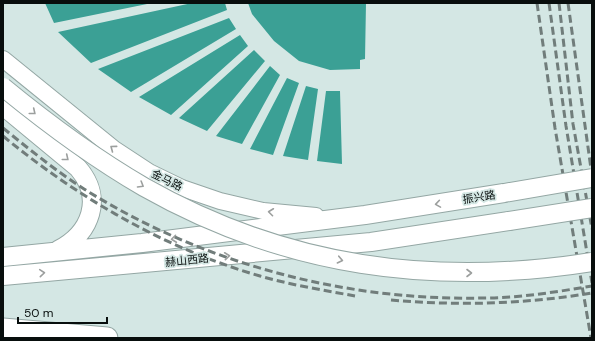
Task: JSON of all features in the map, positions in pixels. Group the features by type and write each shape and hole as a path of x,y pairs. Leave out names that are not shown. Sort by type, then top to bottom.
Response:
{"highway":[{"path":"3,329 107,338"}],"main road":[{"name":"金马路","path":"3,59 114,149 149,172 182,188 220,201 263,211 308,216 365,215"},
{"path":"3,87 40,118 95,157 145,187 199,214 259,238 312,254 364,265 418,272 465,273 534,269 592,262"},
{"path":"3,106 78,168 86,177 92,188 90,213 84,227 67,245 54,251"},
{"name":"振兴路","path":"365,215 592,178"},
{"name":"赫山西路","path":"3,276 371,242 592,208"},
{"name":"赫山西路","path":"3,257 142,243 365,215"}],"water":[{"path":"45,3 152,3 54,23"},
{"path":"192,3 225,3 227,10 91,63 58,32"},
{"path":"248,3 366,3 365,59 360,60 360,69 330,70 299,61 274,41 252,14"},
{"path":"229,18 236,29 131,92 98,69"},
{"path":"240,35 248,46 171,115 139,97"},
{"path":"254,50 265,61 207,131 179,118"},
{"path":"270,66 280,75 242,144 216,136"},
{"path":"287,78 299,83 273,155 250,149"},
{"path":"306,86 318,89 308,160 283,156"},
{"path":"326,91 340,91 342,164 317,161"}],"railway":[{"path":"537,3 555,128 591,338"},
{"path":"549,3 566,126 592,283"},
{"path":"559,3 573,124 592,229"},
{"path":"568,3 592,176"},
{"path":"3,128 43,160 84,189 129,215 176,238 225,257 275,272 326,284 378,293 430,297 510,297 592,286"},
{"path":"3,136 32,159 92,200 157,236 225,265 260,276 355,296"},
{"path":"391,300 442,303 492,303 542,300 592,293"}]}
